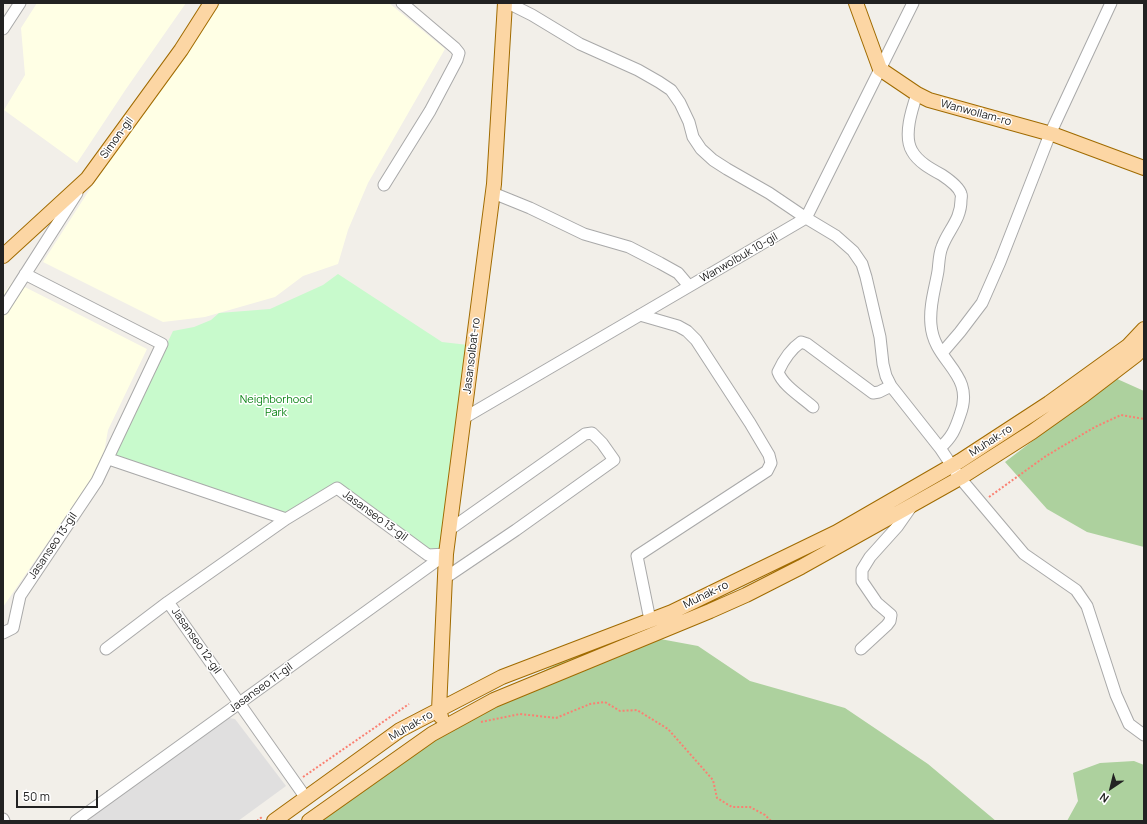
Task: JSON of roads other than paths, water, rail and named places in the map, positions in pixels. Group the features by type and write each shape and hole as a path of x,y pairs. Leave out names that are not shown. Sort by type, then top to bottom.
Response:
{"main road":[{"name":"Simon-gil","path":"3,256 84,181 181,50 211,3"},
{"name":"Jasansolbat-ro","path":"439,710 446,554 493,193 505,3"},
{"path":"856,3 880,69"},
{"name":"Wanwollam-ro","path":"880,69 916,94 929,100 1050,134 1144,168"},
{"name":"Muhak-ro","path":"1128,346 1144,318"},
{"name":"Muhak-ro","path":"274,821 400,730 502,678 672,612 836,532 953,466 1049,403 1128,346 1144,329"},
{"name":"Muhak-ro","path":"309,821 419,744 445,727 494,700 746,595 801,567 960,478 1032,432 1077,400 1144,348"},
{"path":"439,710 445,727"}],"street":[{"path":"3,28 20,3"},
{"path":"384,185 430,111 457,60 458,52 402,3"},
{"path":"508,3 532,15 580,44 638,70 671,90 680,103 700,149 713,160 769,193 836,236 853,251 862,264 880,337 883,364 886,376 891,386 940,448 960,478 1024,554 1076,590 1087,606 1116,695 1129,724 1144,735"},
{"path":"806,218 913,3"},
{"path":"942,353 982,303 1000,262 1050,134 1111,3"},
{"path":"916,94 908,127 911,150 924,164 950,180 961,194 961,206 958,218 942,247 935,289 931,303 931,326 935,342 959,377 964,390 964,405 951,438 940,448"},
{"path":"3,309 84,181"},
{"path":"493,193 530,208 584,234 629,247 678,273 689,286"},
{"name":"Wanwolbuk 10-gil","path":"464,418 806,218"},
{"name":"Jasanseo 13-gil","path":"3,634 13,628 20,596 97,481 162,344 25,274"},
{"path":"640,315 678,326 696,340 750,423 769,455 771,463 767,471 637,556 650,620"},
{"path":"813,407 788,386 780,377 778,372 781,365 801,342 807,344 873,393 879,392 891,386"},
{"path":"445,578 561,499 614,460 602,443 592,433 585,434 449,530"},
{"path":"108,458 286,518"},
{"name":"Jasanseo 13-gil","path":"168,602 286,518 337,488 428,555 446,554"},
{"path":"861,649 890,621 891,615 877,603 862,581 862,570 870,557 896,527 912,505"},
{"name":"Jasanseo 11-gil","path":"76,821 446,554"},
{"name":"Jasanseo 12-gil","path":"106,649 168,602 306,798"}],"park label":[{"name":"Neighborhood Park","path":"276,406"}]}
